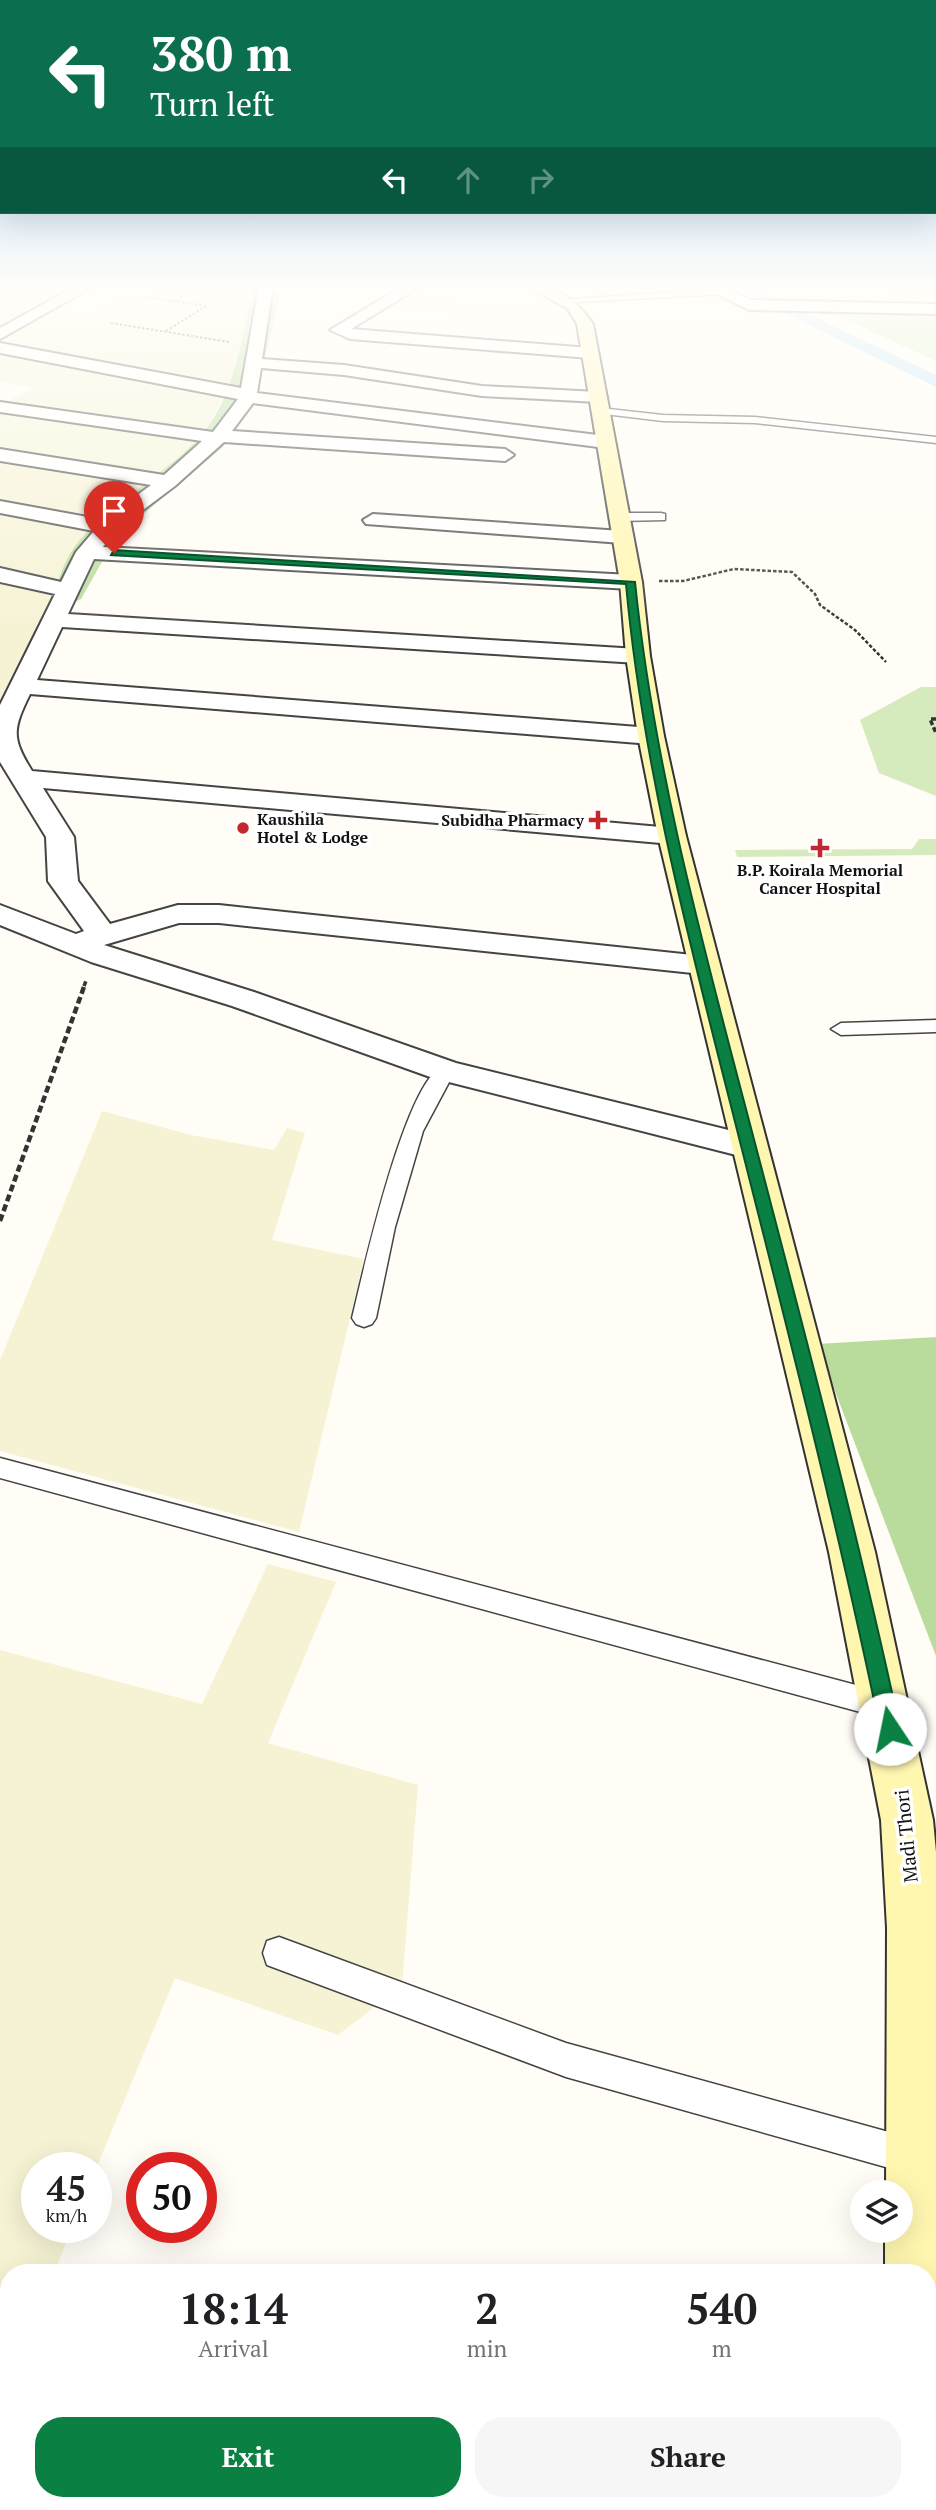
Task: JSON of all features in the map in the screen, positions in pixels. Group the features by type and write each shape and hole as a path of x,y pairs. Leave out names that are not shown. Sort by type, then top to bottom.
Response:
{"main road":[{"name":"Madi Thori","path":"596,403 599,434 631,582 638,656 672,836 702,965 852,1552 886,1706 908,1834 915,1928 917,2264"}],"street":[{"path":"94,945 63,881 60,837 6,750 1,737 5,720 56,620 66,590 87,552 108,527 168,482 218,437 243,403"},
{"path":"306,403 599,434"},
{"path":"515,403 599,434"},
{"path":"0,407 218,437 519,455"},
{"path":"0,455 168,482"},
{"path":"0,507 108,527"},
{"path":"373,520 621,527"},
{"path":"87,552 631,582"},
{"path":"0,576 66,590"},
{"path":"56,620 638,656"},
{"path":"7,664 27,677 651,736"},
{"path":"22,778 672,836"},
{"path":"0,914 445,1071 748,1146"},
{"path":"94,945 178,914 219,914 702,965"}],"lane":[{"path":"599,434 663,418 755,420 936,440"},
{"path":"621,527 661,517"},
{"path":"841,1029 936,1026"},
{"path":"364,1318 384,1227 412,1131 445,1071"},
{"path":"0,1468 886,1706"},
{"path":"279,1953 566,2060 918,2158"}],"path":[{"path":"631,582 682,581 734,569 792,572 815,594 824,608 855,630 886,662"},
{"path":"936,719 930,719 936,733"},
{"path":"0,1221 90,972 94,945"}],"shaded area":[{"path":"0,403 219,403 206,430 173,464 104,515 47,614 0,710"},
{"path":"102,1111 191,1135 274,1150 287,1128 305,1133 272,1240 364,1259 299,1532 0,1451 0,1360"},
{"path":"268,1564 336,1582 268,1743 418,1785 402,1986 338,2035 175,1978 103,2152 21,2152 21,2243 66,2243 58,2264 0,2264 0,1650 202,1704"}],"green space":[{"path":"221,403 251,403 223,447 116,537 81,599 47,614 63,569 76,545 106,514 189,448 214,417"},
{"path":"921,687 936,687 936,796 879,773 860,720"},
{"path":"919,839 936,839 936,855 737,857 735,850 912,849"},
{"path":"936,1337 936,1656 817,1344"}],"place":[{"name":"Subidha Pharmacy","path":"598,820"},
{"name":"Kaushila Hotel & Lodge","path":"243,828"},
{"name":"B.P. Koirala Memorial Cancer Hospital","path":"820,848"}],"route":[{"path":"114,553 631,582 638,656 672,836 702,965 852,1552 890,1729"}]}
